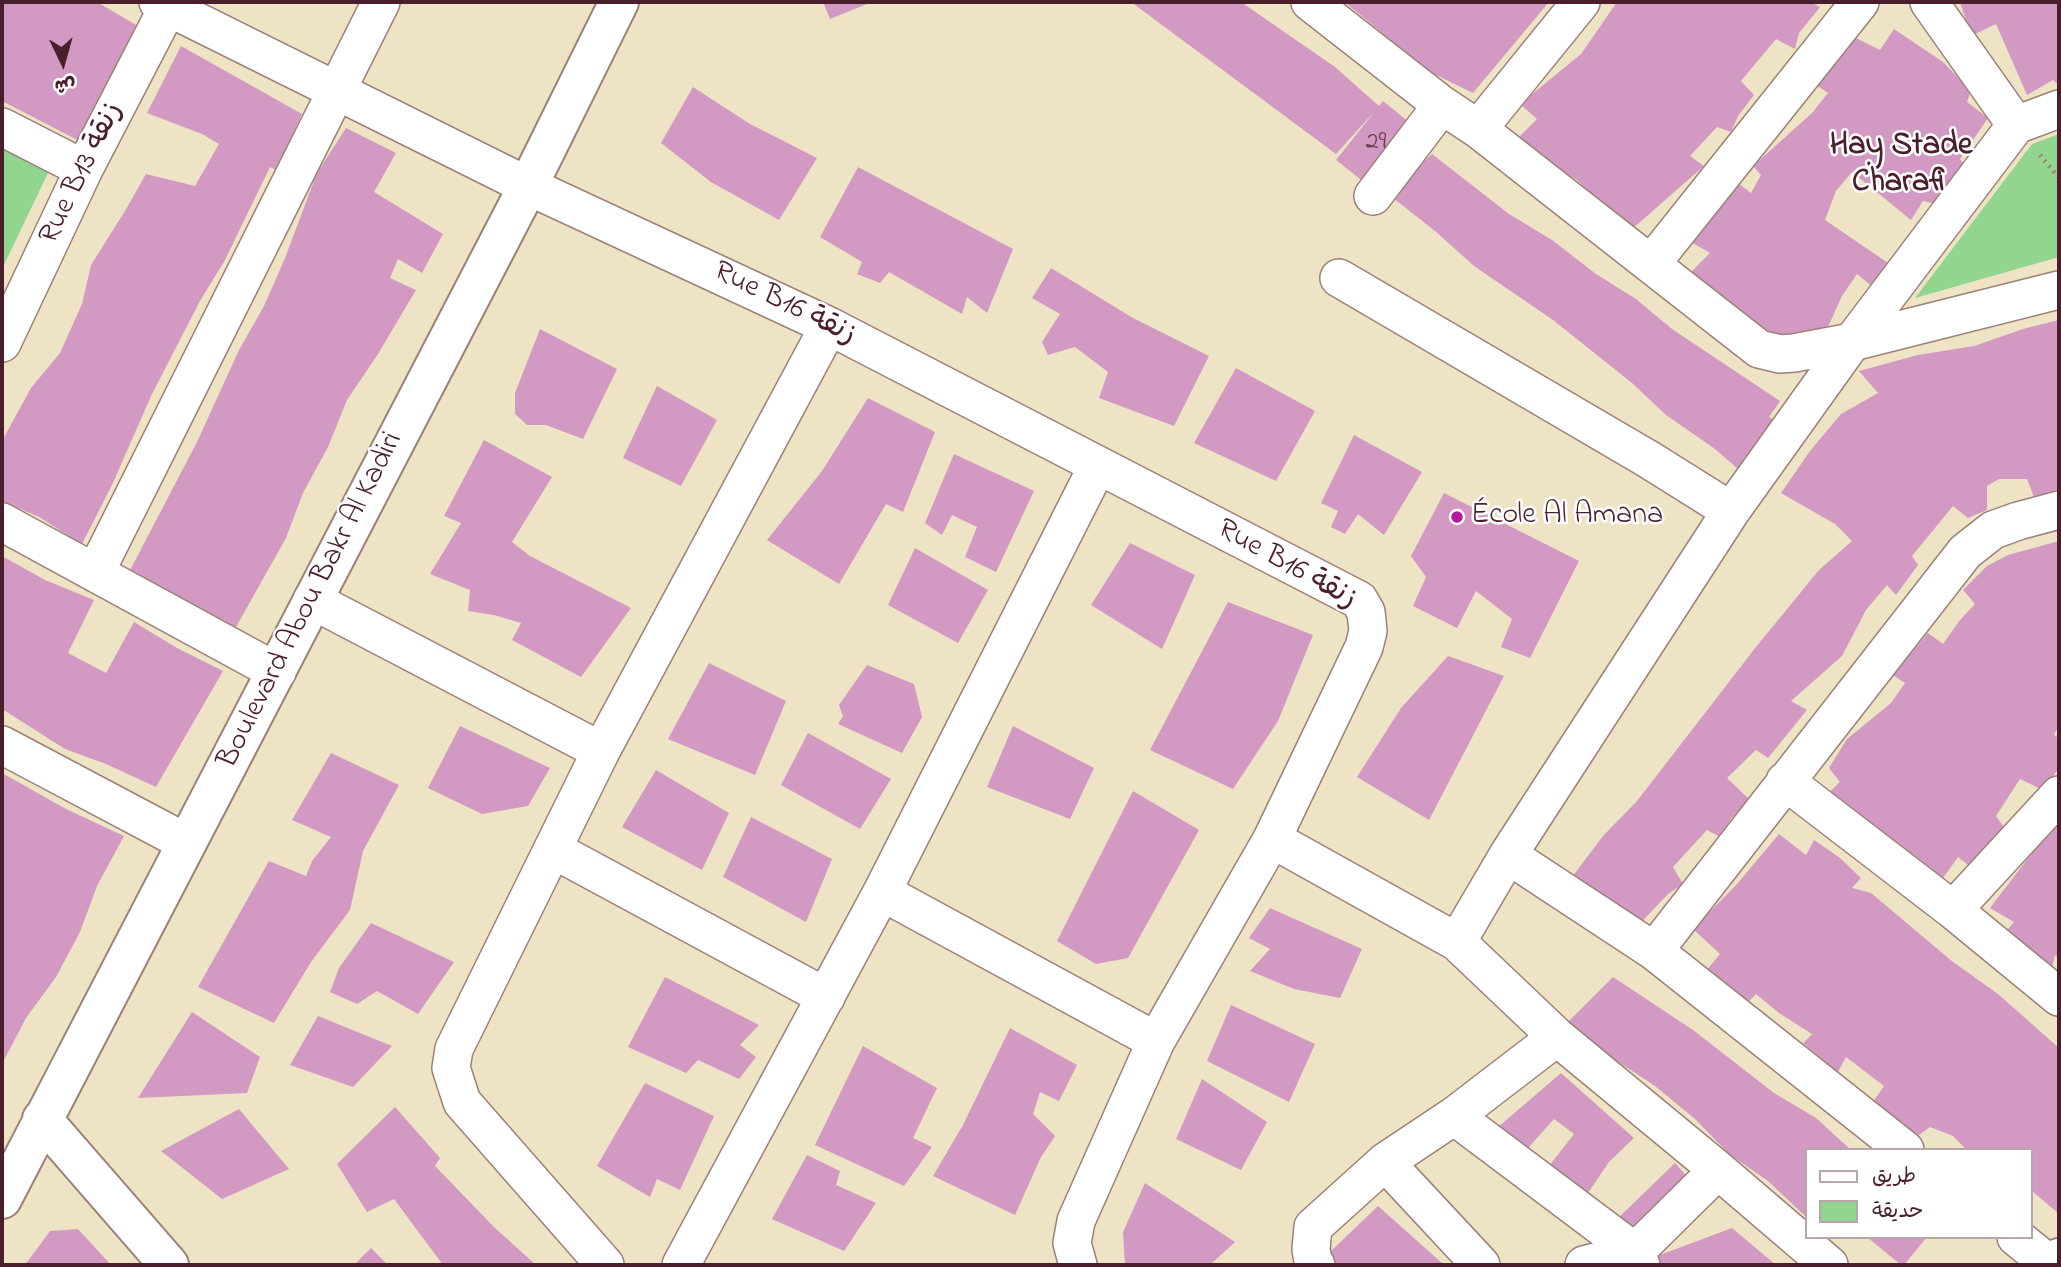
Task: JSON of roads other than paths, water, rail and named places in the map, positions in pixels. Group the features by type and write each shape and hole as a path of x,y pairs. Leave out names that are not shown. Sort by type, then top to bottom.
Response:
{"main road":[{"name":"Boulevard Abou Bakr Al Kadiri","path":"2,1199 185,842 528,186 619,2"},
{"path":"42,1119 169,1265"}],"street":[{"path":"95,573 381,2"},
{"path":"1310,2 1442,105 1478,129 1759,349 1780,354 1794,353 1852,342 2059,290"},
{"path":"1478,129 1581,2"},
{"path":"1651,264 1860,2"},
{"path":"1928,2 2016,125"},
{"name":"Rue B16 زنقة","path":"163,4 528,186 829,326 1359,600 1366,612 1368,631 1364,646 1272,839"},
{"name":"Rue B13 زنقة","path":"2,343 163,4"},
{"path":"1373,196 1442,105"},
{"path":"1457,942 1508,855 1731,511 1852,342 2016,125 2059,108"},
{"path":"2,127 84,169"},
{"path":"1339,278 1731,511"},
{"path":"605,1265 462,1102 451,1068 454,1049 601,751 829,326"},
{"path":"681,1265 882,892 1098,465"},
{"path":"1654,951 1965,552 1993,530 2059,510"},
{"path":"2,522 276,672"},
{"path":"312,600 601,751"},
{"path":"2,745 185,842"},
{"path":"1785,781 1953,910 2059,998"},
{"path":"1953,910 2059,795"},
{"path":"1078,1265 1072,1242 1076,1221 1156,1041 1272,839 1457,942 1557,1037 1829,1265"},
{"path":"554,850 826,997"},
{"path":"1508,855 1654,951 1902,1148"},
{"path":"882,892 1156,1041"},
{"path":"1316,1265 1311,1249 1313,1227 1385,1162 1454,1116 1557,1037"},
{"path":"1454,1116 1638,1259"},
{"path":"1385,1162 1481,1265"},
{"path":"1584,1265 1638,1259 1718,1170"},
{"path":"2019,1239 2049,1262"}],"place":[{"name":"École Al Amana","path":"1457,517"}],"district":[{"name":"Hay Stade Charafi","path":"1901,166"}]}
